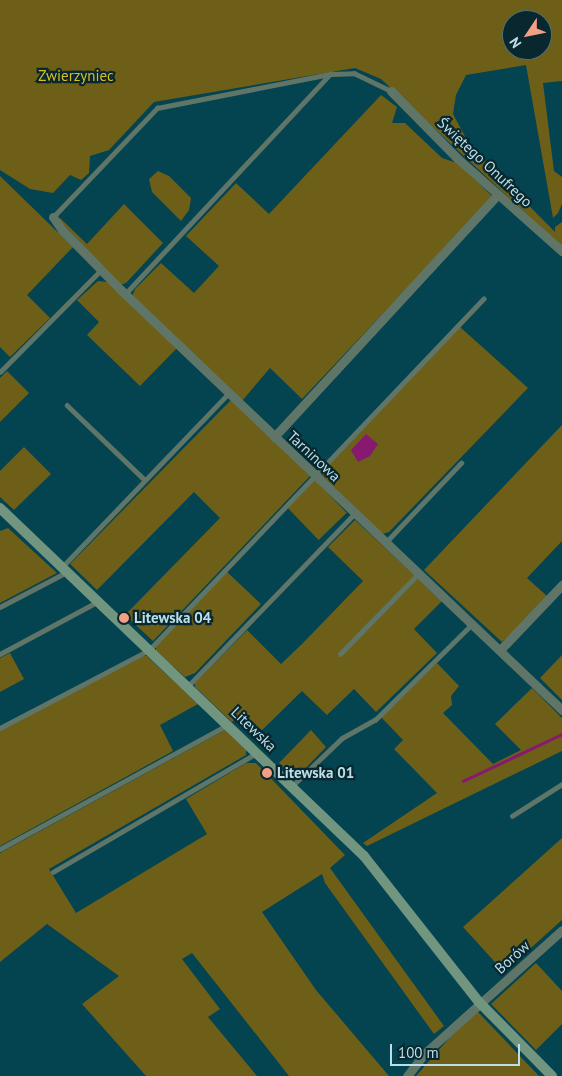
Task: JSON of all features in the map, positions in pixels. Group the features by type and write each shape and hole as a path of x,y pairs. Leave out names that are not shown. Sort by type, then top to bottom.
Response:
{"street":[{"name":"Świętego Onufrego","path":"391,91 498,194 562,252"},
{"path":"274,437 498,194"},
{"name":"Tarninowa","path":"53,216 100,270 562,710"},
{"name":"Litewska","path":"0,508 364,856 479,1002 552,1076"},
{"path":"500,650 562,585"},
{"name":"Borów","path":"407,1076 425,1053 479,1002 562,930"}],"lane":[{"path":"53,216 156,108 331,74 354,73 391,91"},
{"path":"125,294 331,74"},
{"path":"0,372 100,270"},
{"path":"0,728 149,650 483,299"},
{"path":"0,607 64,569 145,480 229,393"},
{"path":"67,405 145,480"},
{"path":"386,542 461,463"},
{"path":"187,686 355,513"},
{"path":"340,654 419,573"},
{"path":"0,654 98,602"},
{"path":"292,786 342,738 375,720 472,624"},
{"path":"0,849 227,725"},
{"path":"53,872 257,753"},
{"path":"512,816 562,784"}],"green space":[{"name":"Zwierzyniec","path":"0,0 562,0 562,81 543,83 554,171 562,177 562,204 558,213 553,218 526,65 466,75 456,95 453,114 470,146 555,232 555,227 562,222 562,247 381,79 355,68 154,102 109,150 90,156 89,173 81,180 70,175 53,193 30,189 0,170"},
{"path":"381,95 397,107 392,123 405,123 442,158 454,162 455,160 493,197 302,399 270,368 242,401 132,297 135,289 161,263 194,293 219,266 186,236 236,183 269,214"},
{"path":"158,171 169,176 191,198 189,210 181,221 152,192 149,179"},
{"path":"0,176 73,247 27,295 50,318 10,357 0,347"},
{"path":"124,204 163,243 126,283 120,285 60,221 60,218 87,244"},
{"path":"98,281 107,282 177,348 140,386 87,335 99,322 77,300"},
{"path":"460,327 528,388 389,532 382,534 320,473"},
{"path":"7,371 29,393 0,422 0,378"},
{"path":"231,400 311,475 153,641 125,615 220,518 194,492 97,590 70,564"},
{"path":"562,425 562,541 527,578 547,596 562,580 562,587 502,642 424,570"},
{"path":"24,447 51,474 14,510 0,497 0,471"},
{"path":"314,479 347,513 319,540 286,506"},
{"path":"355,520 442,601 414,629 437,653 376,712 354,689 327,715 302,691 254,738 234,720 232,722 195,687 195,683 247,630 281,664 302,644 363,581 328,547"},
{"path":"8,528 57,573 0,603 0,531"},
{"path":"226,571 261,604 195,673 185,677 156,651 156,644"},
{"path":"10,653 24,679 0,692 0,658"},
{"path":"562,655 562,700 540,678"},
{"path":"142,656 147,656 198,704 160,725 173,751 0,846 0,731"},
{"path":"437,663 459,686 451,696 452,705 443,713 493,764 521,750 495,724 532,688 562,718 562,751 367,846 363,843 437,793 394,749 403,740 381,717"},
{"path":"225,730 246,750 246,755 49,869 76,913 207,834 186,799 246,763 256,763 345,855 330,868 444,1026 434,1034 325,883 322,874 262,912 316,990 389,1076 289,1076 192,953 182,959 220,1009 208,1017 257,1076 146,1076 82,1004 119,976 47,924 0,962 0,853"},
{"path":"311,730 326,747 299,775 291,775 279,763"},
{"path":"562,838 562,920 504,972 463,927"},
{"path":"536,963 562,991 562,1024 536,1050 491,1004"},
{"path":"478,1012 539,1076 416,1076 451,1036"}],"shaded area":[{"path":"366,434 378,444 370,456 358,462 351,450"}],"waterway":[{"path":"463,781 562,734"}],"place":[{"name":"Litewska 04","path":"124,618"},
{"name":"Litewska 01","path":"267,773"}]}
